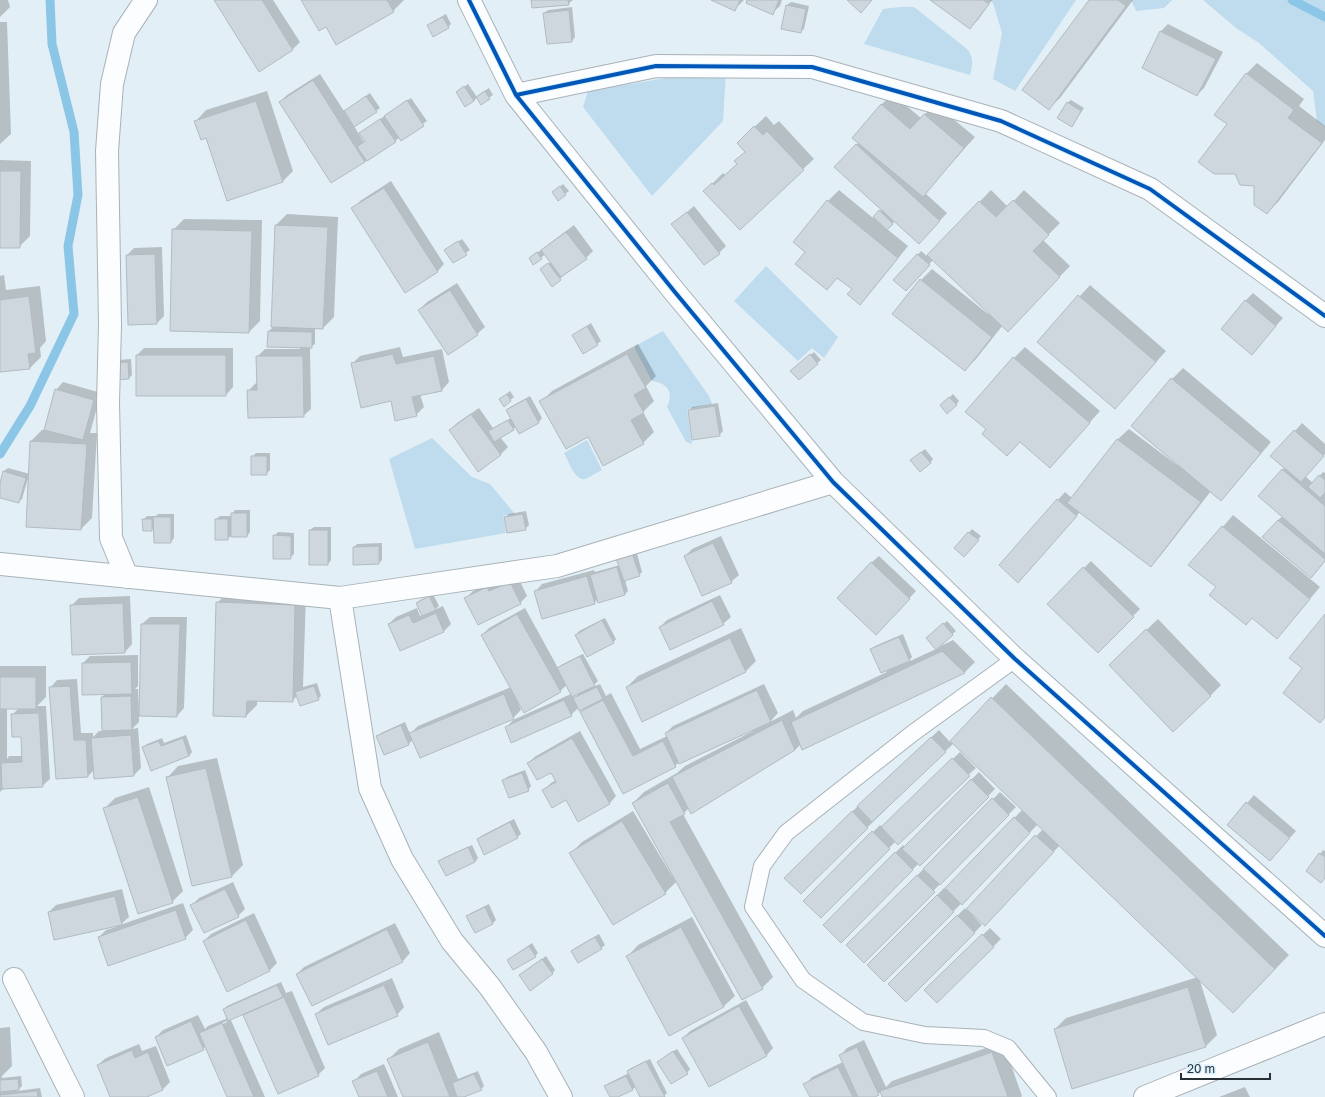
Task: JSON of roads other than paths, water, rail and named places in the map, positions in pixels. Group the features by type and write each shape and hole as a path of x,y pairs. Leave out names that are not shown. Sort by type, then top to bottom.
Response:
{"street":[{"path":"127,577 111,538 108,403 110,324 107,150 112,84 124,33 146,0"},
{"path":"469,0 516,95 674,292 833,482 1015,659 1325,936"},
{"path":"516,95 656,66 812,67 1001,121 1150,189 1325,316"},
{"path":"0,564 340,598 557,566 833,482"},
{"path":"340,598 370,788 402,860 452,941 490,987 536,1052 561,1097"},
{"path":"14,979 73,1097"},
{"path":"1145,1097 1325,1024"}],"lane":[{"path":"1015,659 913,733 786,834 762,866 753,907 803,980 863,1022 925,1035 984,1038 1008,1048 1048,1097"}],"waterway":[{"path":"0,454 30,406 74,314 68,246 78,195 74,132 52,44 50,0"},
{"path":"1292,0 1325,17"}]}
